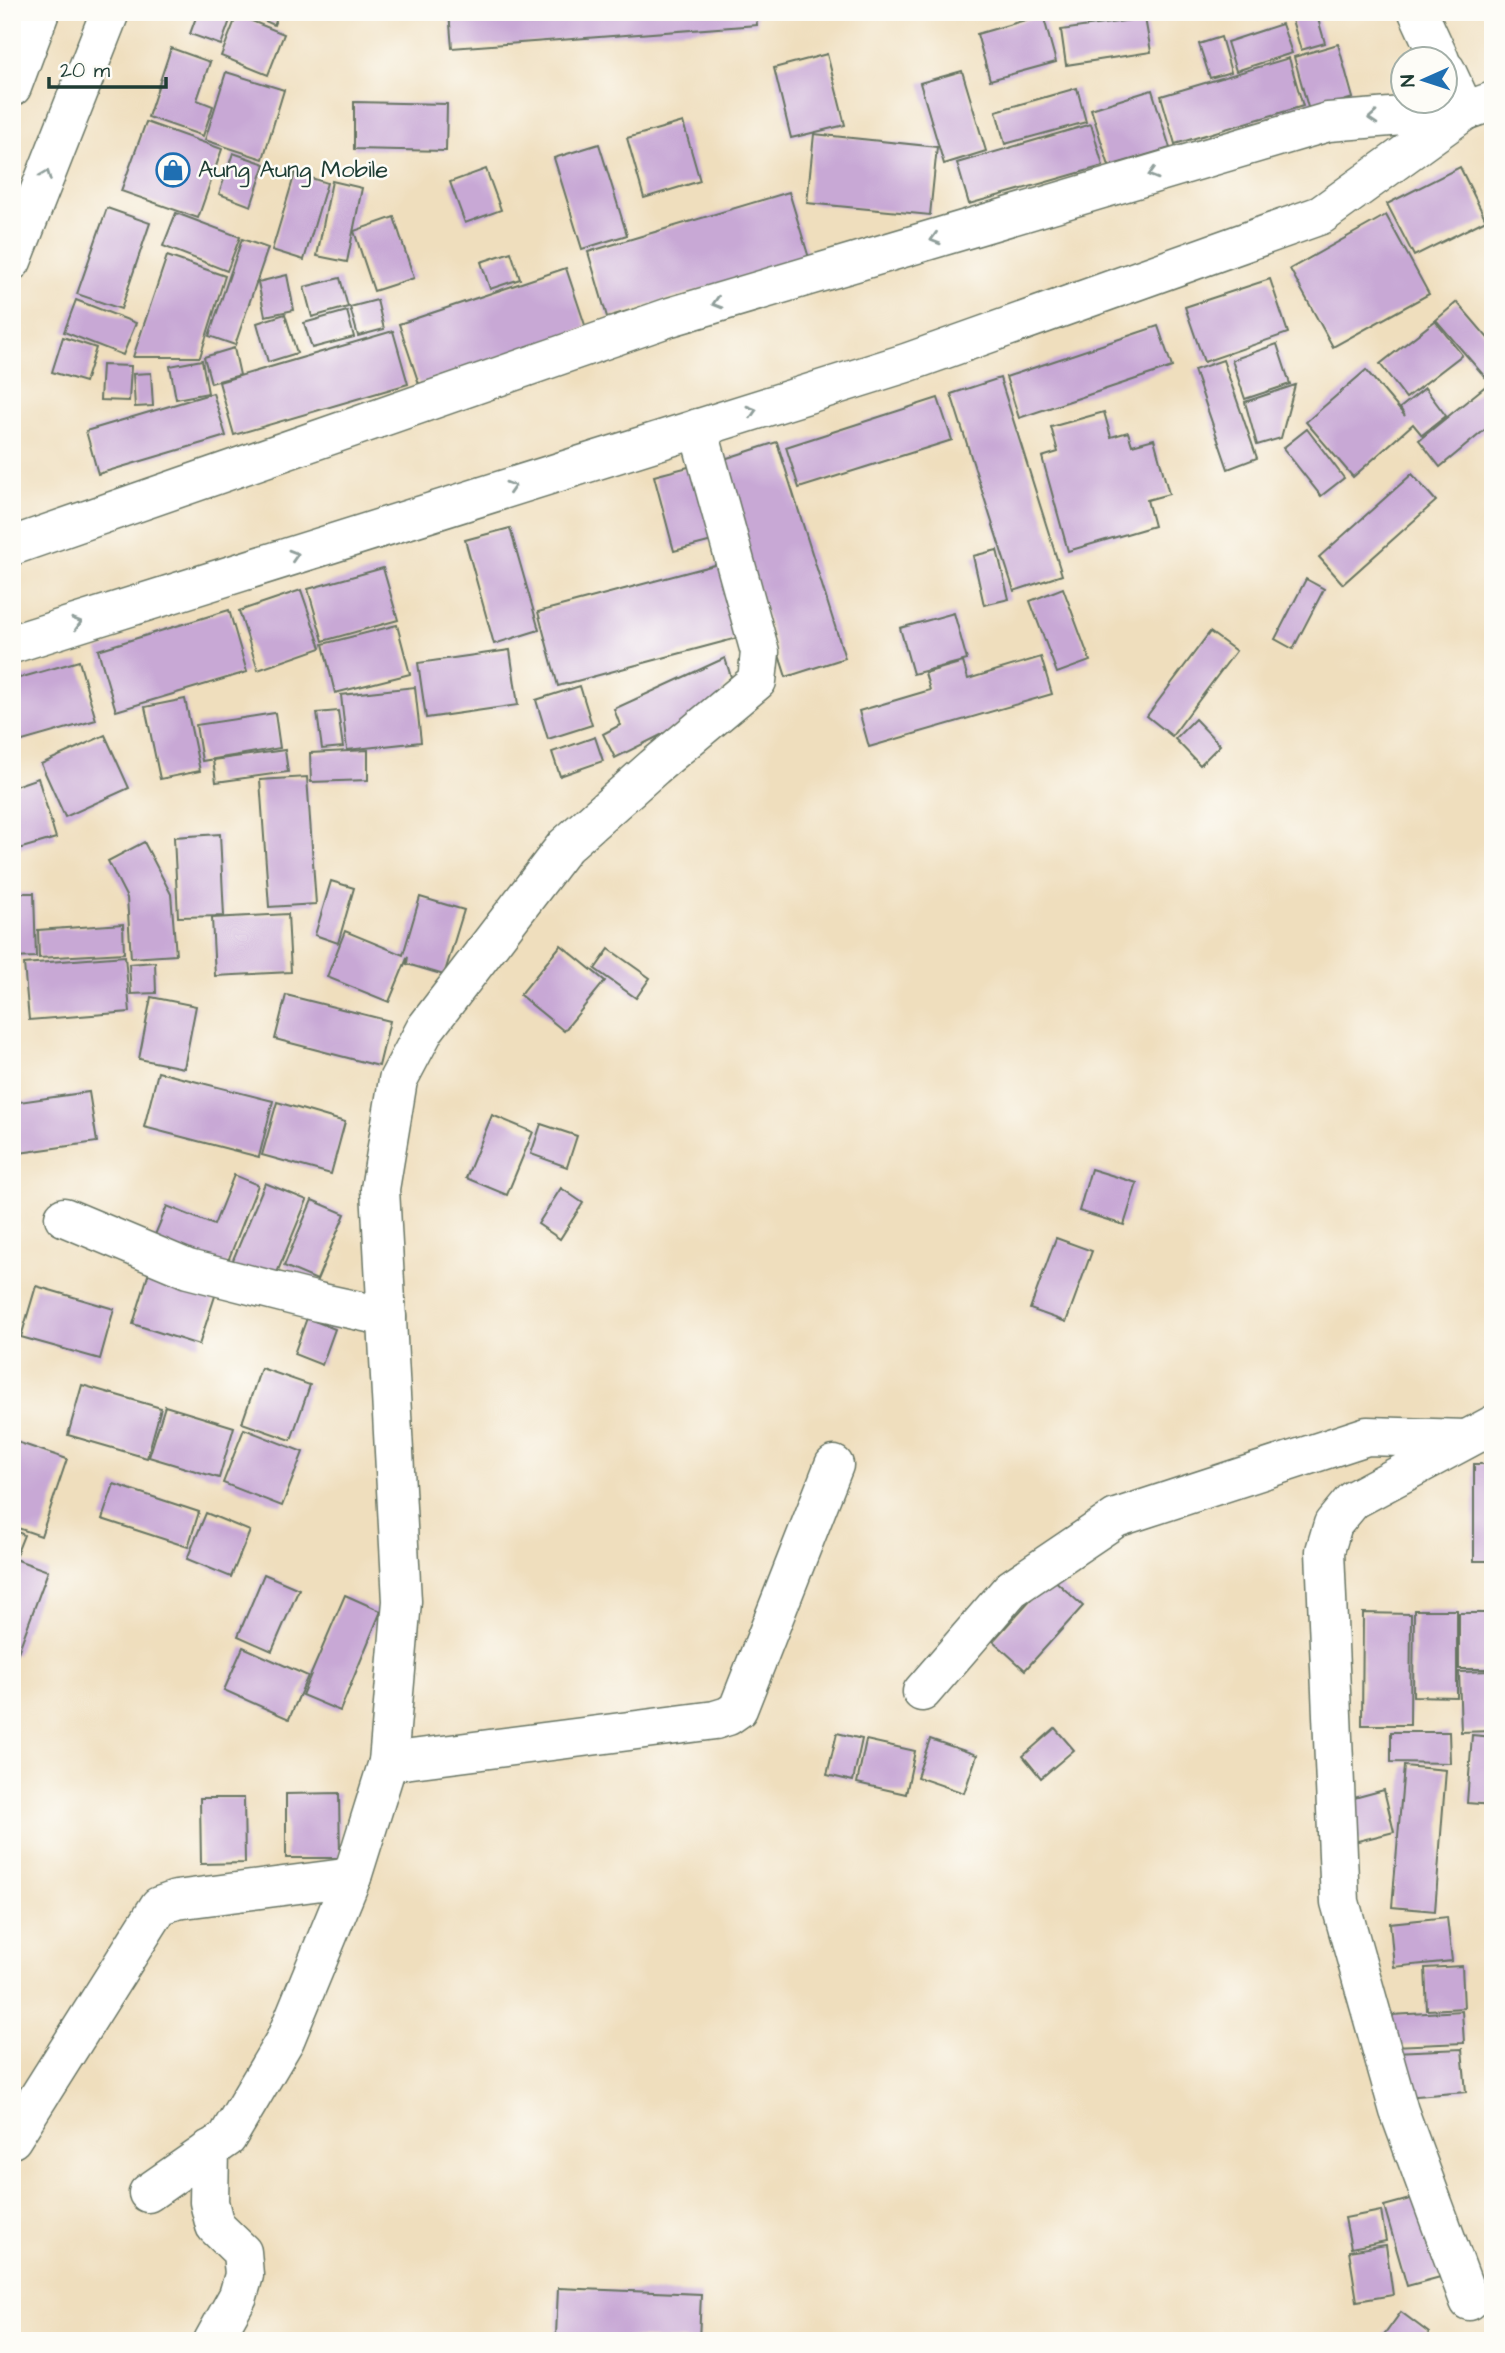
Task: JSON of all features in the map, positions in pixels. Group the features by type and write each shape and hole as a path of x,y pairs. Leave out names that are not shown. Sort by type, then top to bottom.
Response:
{"street":[{"path":"12,87 40,12"},
{"path":"12,261 110,12"},
{"path":"1418,12 1434,46"},
{"path":"1460,85 1479,106"},
{"path":"12,644 906,363 1321,215 1479,106"},
{"path":"12,546 670,317 1328,122 1479,106"},
{"path":"148,2193 227,2138 285,2040 352,1877 388,1762 402,1601 380,1189 398,1080 425,1029 565,846 654,766 757,681 760,652 698,428"},
{"path":"64,1217 188,1269 387,1317"},
{"path":"922,1692 1011,1589 1116,1518 1367,1436 1480,1432"},
{"path":"1469,2301 1399,2111 1340,1902 1325,1550 1333,1524 1353,1500 1480,1432"},
{"path":"388,1762 715,1720 728,1716 738,1709 834,1465"},
{"path":"12,2139 159,1906 176,1900 352,1877"},
{"path":"210,2149 209,2202 215,2226 242,2252 244,2275 238,2296 213,2341"}],"building":[{"path":"198,12 233,12 221,45 190,34"},
{"path":"245,12 279,12 274,25"},
{"path":"449,12 756,12 757,25 452,48"},
{"path":"1060,12 1117,12 1118,14 1061,19"},
{"path":"1254,12 1285,12 1285,13 1256,20"},
{"path":"1316,12 1325,43 1301,50 1292,20"},
{"path":"237,15 284,34 268,75 221,56"},
{"path":"1043,15 1056,62 990,80 977,34"},
{"path":"1145,18 1151,52 1066,65 1061,30"},
{"path":"1282,24 1292,53 1236,71 1227,42"},
{"path":"1221,37 1231,72 1210,78 1199,44"},
{"path":"1338,44 1353,98 1309,111 1294,57"},
{"path":"171,48 210,62 197,100 213,106 203,136 148,117"},
{"path":"827,54 845,125 791,138 774,68"},
{"path":"1289,58 1303,106 1175,144 1161,96"},
{"path":"962,71 986,151 944,164 920,83"},
{"path":"226,72 284,90 263,159 205,140"},
{"path":"1077,88 1086,122 1005,144 996,111"},
{"path":"1152,90 1170,148 1109,166 1091,109"},
{"path":"354,102 447,104 446,151 354,149"},
{"path":"146,122 222,149 198,218 121,191"},
{"path":"683,122 700,181 644,198 627,138"},
{"path":"1091,124 1103,166 969,204 957,163"},
{"path":"814,134 937,147 930,215 807,203"},
{"path":"599,144 627,235 582,249 554,158"},
{"path":"233,153 265,164 251,206 219,194"},
{"path":"1460,167 1486,220 1414,256 1387,204"},
{"path":"486,169 501,210 465,223 450,182"},
{"path":"295,173 327,183 304,260 272,250"},
{"path":"332,181 362,188 347,262 317,256"},
{"path":"789,192 809,258 607,317 588,252"},
{"path":"107,208 150,223 121,309 77,294"},
{"path":"176,213 240,237 227,271 163,246"},
{"path":"1386,215 1429,294 1333,347 1290,269"},
{"path":"394,217 414,278 374,291 354,231"},
{"path":"242,239 268,248 235,345 209,336"},
{"path":"511,252 520,279 490,289 481,262"},
{"path":"167,256 225,276 200,357 133,357"},
{"path":"566,268 586,328 419,384 399,324"},
{"path":"287,275 294,310 265,316 258,282"},
{"path":"340,278 348,307 312,317 304,287"},
{"path":"1270,279 1288,333 1204,362 1185,307"},
{"path":"76,300 136,323 123,355 64,332"},
{"path":"377,300 384,329 358,336 350,307"},
{"path":"1457,302 1493,344 1493,370 1485,377 1436,320"},
{"path":"347,311 354,337 312,348 304,323"},
{"path":"285,314 297,353 268,362 257,323"},
{"path":"1435,321 1462,355 1406,398 1380,364"},
{"path":"1158,326 1172,367 1019,418 1006,377"},
{"path":"393,331 408,384 234,435 219,382"},
{"path":"63,337 96,348 85,382 52,372"},
{"path":"1277,344 1290,384 1245,399 1232,360"},
{"path":"234,348 240,375 211,383 204,357"},
{"path":"202,360 208,393 176,399 170,366"},
{"path":"1223,360 1257,458 1228,469 1194,370"},
{"path":"102,365 131,366 129,401 100,400"},
{"path":"1366,370 1405,416 1400,408 1425,388 1446,416 1422,435 1413,424 1353,477 1306,422"},
{"path":"151,373 153,406 135,407 133,374"},
{"path":"1000,378 1062,575 1014,591 951,394"},
{"path":"1493,380 1493,423 1440,467 1419,440"},
{"path":"1295,385 1281,438 1257,445 1245,402"},
{"path":"213,393 226,436 98,474 86,431"},
{"path":"938,398 952,440 799,488 786,447"},
{"path":"1104,412 1111,437 1128,432 1132,445 1154,439 1169,494 1147,500 1154,526 1068,551 1042,457 1058,452 1051,427"},
{"path":"1307,429 1344,478 1321,496 1283,448"},
{"path":"777,442 845,658 786,677 718,461"},
{"path":"696,465 716,540 674,551 654,476"},
{"path":"1412,474 1436,501 1343,584 1319,557"},
{"path":"510,528 539,630 494,644 465,540"},
{"path":"997,550 1009,599 984,605 973,556"},
{"path":"722,563 741,637 558,686 538,612"},
{"path":"383,568 398,620 323,641 308,589"},
{"path":"1306,579 1324,589 1293,649 1275,639"},
{"path":"1063,588 1090,661 1057,673 1030,601"},
{"path":"301,590 321,648 258,670 239,611"},
{"path":"229,610 247,672 116,711 98,650"},
{"path":"954,613 967,660 913,674 900,628"},
{"path":"397,625 410,674 335,693 323,644"},
{"path":"1210,632 1236,651 1172,736 1147,716"},
{"path":"510,650 518,705 426,718 418,663"},
{"path":"1041,657 1052,694 869,747 859,711 930,690 925,673 963,662 968,679"},
{"path":"725,658 731,677 713,709 615,758 603,734 620,725 614,709"},
{"path":"79,661 96,720 12,744 12,680"},
{"path":"580,686 592,725 548,739 536,700"},
{"path":"415,687 421,742 347,750 341,695"},
{"path":"185,699 200,771 160,779 145,707"},
{"path":"338,711 343,747 322,749 317,713"},
{"path":"275,713 280,748 202,761 196,725"},
{"path":"1195,719 1220,745 1200,765 1175,739"},
{"path":"105,735 129,788 65,817 41,764"},
{"path":"595,737 603,761 560,776 552,752"},
{"path":"285,750 288,772 216,782 213,760"},
{"path":"368,750 368,780 311,782 310,753"},
{"path":"307,777 316,904 269,907 260,780"},
{"path":"38,778 56,838 15,850 12,843 12,787"},
{"path":"220,834 224,916 178,917 174,837"},
{"path":"144,842 171,894 176,955 131,958 127,898 108,861"},
{"path":"331,881 354,888 338,943 315,935"},
{"path":"12,893 34,893 36,957 12,958"},
{"path":"420,897 464,910 444,975 407,964 408,956 389,1002 327,977 345,931 403,955"},
{"path":"288,914 291,972 215,976 212,918"},
{"path":"123,924 124,953 39,958 38,930"},
{"path":"561,945 605,981 564,1031 520,995"},
{"path":"609,949 650,978 636,998 595,969"},
{"path":"125,956 130,1012 29,1020 24,964"},
{"path":"155,962 156,993 131,994 129,964"},
{"path":"286,995 390,1021 379,1066 275,1039"},
{"path":"151,997 196,1006 184,1068 139,1059"},
{"path":"158,1072 273,1101 259,1157 144,1127"},
{"path":"89,1092 97,1142 12,1154 12,1103"},
{"path":"277,1102 345,1122 331,1174 262,1155"},
{"path":"492,1115 533,1132 507,1195 466,1178"},
{"path":"541,1124 577,1136 567,1167 531,1154"},
{"path":"1091,1169 1137,1183 1124,1225 1079,1211"},
{"path":"234,1175 258,1185 224,1271 152,1242 167,1206 214,1225"},
{"path":"265,1183 307,1200 272,1285 230,1267"},
{"path":"561,1188 583,1203 560,1239 538,1224"},
{"path":"312,1200 345,1214 317,1280 284,1266"},
{"path":"1056,1238 1092,1251 1066,1322 1030,1309"},
{"path":"149,1272 216,1293 199,1345 133,1324"},
{"path":"36,1286 114,1309 100,1359 21,1337"},
{"path":"307,1318 335,1329 322,1365 294,1354"},
{"path":"261,1368 310,1385 291,1440 242,1423"},
{"path":"82,1385 161,1408 147,1458 68,1435"},
{"path":"165,1406 234,1427 219,1478 149,1457"},
{"path":"244,1429 303,1452 282,1506 223,1483"},
{"path":"14,1441 67,1459 41,1536 12,1526"},
{"path":"1474,1464 1493,1464 1493,1561 1474,1561"},
{"path":"114,1484 199,1512 188,1547 102,1519"},
{"path":"206,1513 250,1531 231,1577 187,1559"},
{"path":"12,1529 24,1535 16,1555 12,1553"},
{"path":"12,1558 48,1571 17,1655 12,1653"},
{"path":"264,1574 299,1589 272,1651 238,1636"},
{"path":"1051,1577 1083,1606 1025,1670 993,1641"},
{"path":"345,1595 381,1611 340,1711 302,1695"},
{"path":"1414,1610 1457,1610 1457,1697 1413,1696"},
{"path":"1363,1613 1411,1614 1410,1725 1362,1725"},
{"path":"1459,1613 1493,1613 1493,1669 1459,1669"},
{"path":"243,1647 308,1676 289,1719 224,1690"},
{"path":"1493,1671 1493,1731 1461,1732 1459,1672"},
{"path":"1055,1728 1074,1750 1041,1778 1023,1756"},
{"path":"1391,1732 1449,1732 1450,1763 1391,1762"},
{"path":"837,1733 862,1739 853,1781 827,1775"},
{"path":"1472,1735 1493,1737 1493,1805 1467,1803"},
{"path":"930,1739 977,1755 964,1793 917,1777"},
{"path":"866,1740 915,1751 906,1794 857,1783"},
{"path":"1404,1766 1446,1770 1435,1911 1392,1907"},
{"path":"1384,1790 1394,1832 1354,1842 1343,1801"},
{"path":"339,1793 340,1858 286,1858 286,1794"},
{"path":"200,1798 244,1798 245,1863 201,1864"},
{"path":"1447,1917 1452,1961 1394,1967 1390,1923"},
{"path":"1462,1966 1464,2008 1427,2010 1425,1968"},
{"path":"1462,2011 1464,2043 1393,2046 1392,2015"},
{"path":"1462,2049 1466,2092 1404,2097 1394,2052"},
{"path":"1421,2196 1444,2276 1407,2286 1384,2206"},
{"path":"1381,2211 1386,2241 1351,2248 1345,2218"},
{"path":"1386,2245 1393,2295 1357,2301 1349,2251"},
{"path":"558,2288 701,2294 699,2341 556,2336"},
{"path":"1401,2312 1429,2333 1423,2341 1380,2341"}],"place":[{"name":"Aung Aung Mobile","path":"173,170"}]}
